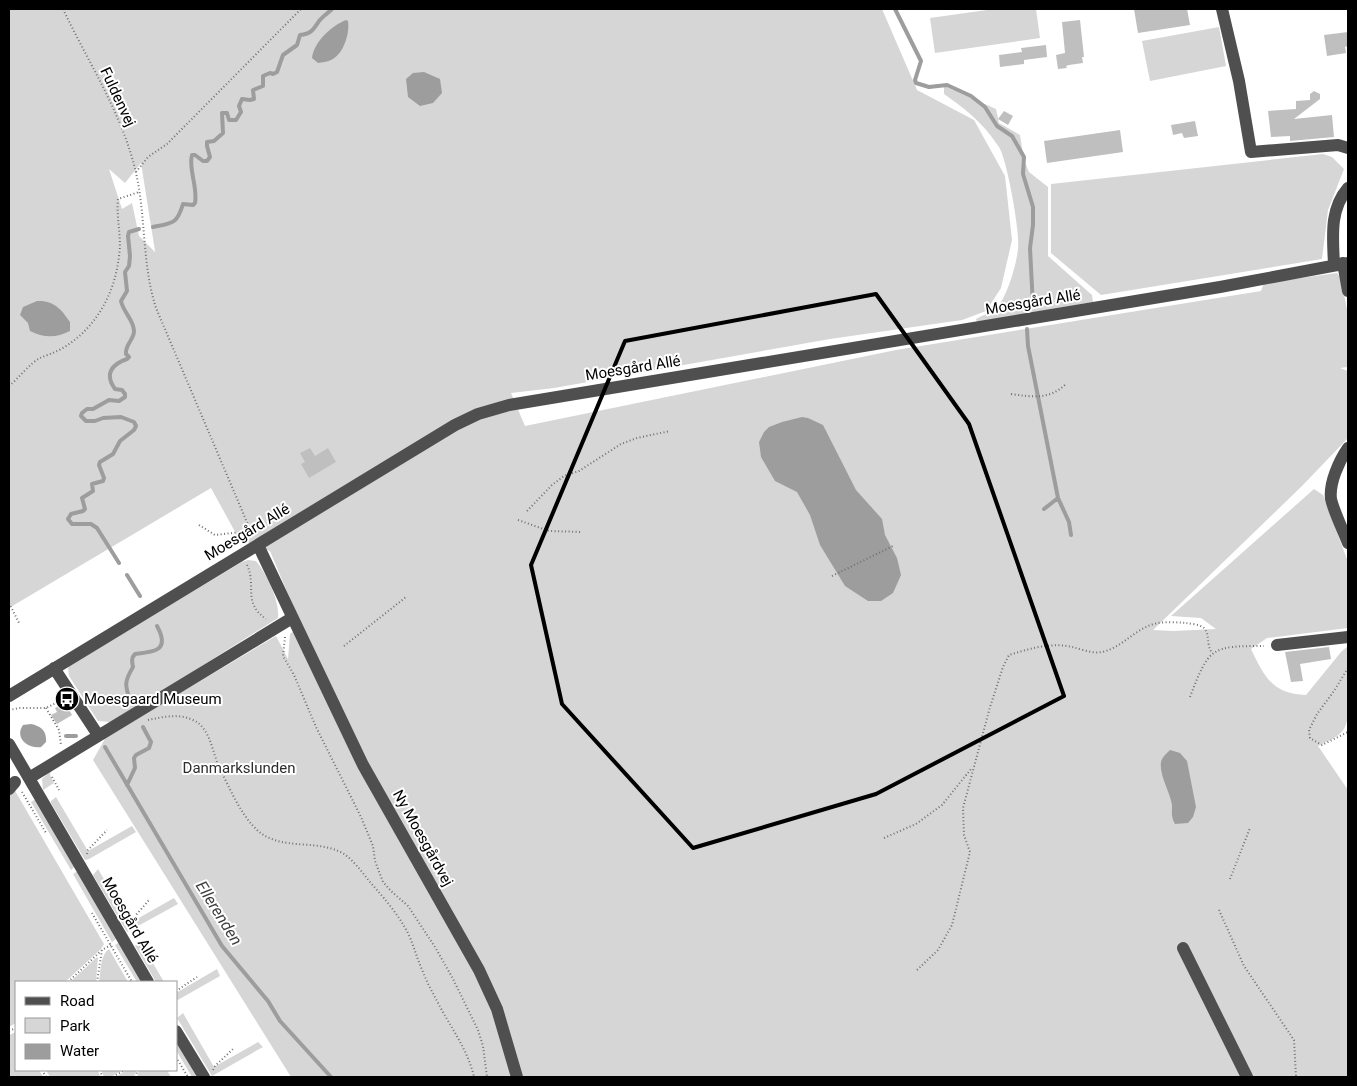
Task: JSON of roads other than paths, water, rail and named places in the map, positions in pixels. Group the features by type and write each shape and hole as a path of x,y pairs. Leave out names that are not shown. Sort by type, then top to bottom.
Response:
{"street":[{"path":"1222,9 1239,81 1251,152 1338,145 1348,148"},
{"path":"1348,188 1343,194 1332,226 1348,291"},
{"name":"Moesgård Allé","path":"9,696 455,425 478,414 509,405 1220,287 1342,263"},
{"path":"1348,448 1341,458 1334,478 1331,498 1348,543"},
{"name":"Ny Moesgårdvej","path":"258,545 363,765 479,970 497,1009 517,1077"},
{"path":"28,778 292,618"},
{"path":"1277,645 1348,637"},
{"path":"54,668 98,736"},
{"name":"Moesgård Allé","path":"9,744 147,981"},
{"path":"1183,948 1247,1077"},
{"path":"178,1033 204,1077"}],"water":[{"path":"346,20 348,21 348,32 345,44 339,54 331,60 318,63 312,58 316,46 329,30"},
{"path":"424,72 440,79 442,93 433,103 420,106 408,97 406,79 413,73"},
{"path":"37,301 48,302 61,310 70,322 70,331 50,336 30,331 28,323 20,315 23,307"},
{"path":"802,417 823,425 856,490 882,519 885,535 897,558 901,575 893,593 881,601 868,601 845,586 820,545 810,515 797,492 775,481 761,457 759,442 769,427"},
{"path":"31,724 38,726 44,732 46,742 41,747 31,746 21,738 20,734 23,725"},
{"path":"1170,750 1180,753 1187,761 1196,807 1193,817 1188,823 1175,824 1172,817 1171,800 1161,767 1162,758"}],"waterway":[{"path":"153,227 173,222 179,215 183,204 193,205 195,203 196,197 191,166 192,155 203,161 207,161 210,157 207,142 214,141 223,133 222,113 227,113 229,120 236,120 241,112 239,106 242,99 254,99 253,90 263,86 263,76 277,72 283,55 297,45 300,35 311,31 332,9"},
{"path":"895,9 921,61 915,80 916,83 929,87 947,85 971,96 985,107 997,126 1012,136 1024,157 1023,174 1033,207 1030,248 1033,306"},
{"path":"119,563 97,528 91,524 72,524 68,519 71,514 85,509 82,498 93,491 92,484 103,481 104,478 99,465 100,462 113,454 120,441 134,430 136,426 134,422 121,417 86,421 81,416 87,409 93,409 109,400 119,401 125,397 122,390 115,389 110,379 110,374 117,364 129,357 126,351 134,334 134,327 121,301 127,291 125,272 129,266 130,256 128,236 129,232 139,229"},
{"path":"1027,329 1028,346 1058,498 1069,522 1071,535"},
{"path":"1044,509 1058,498"},
{"path":"127,575 140,596"},
{"path":"130,701 126,684 133,667 133,657 135,654 155,651 159,648 162,640 157,626"},
{"path":"127,785 135,768 134,758 149,748 151,742 143,727"},
{"name":"Ellerenden","path":"66,736 76,736"},
{"name":"Ellerenden","path":"105,747 222,946 268,1001 280,1021 331,1077"}],"place":[{"name":"Moesgaard Museum","path":"67,699"}],"park label":[{"name":"Danmarkslunden","path":"239,768"}]}
